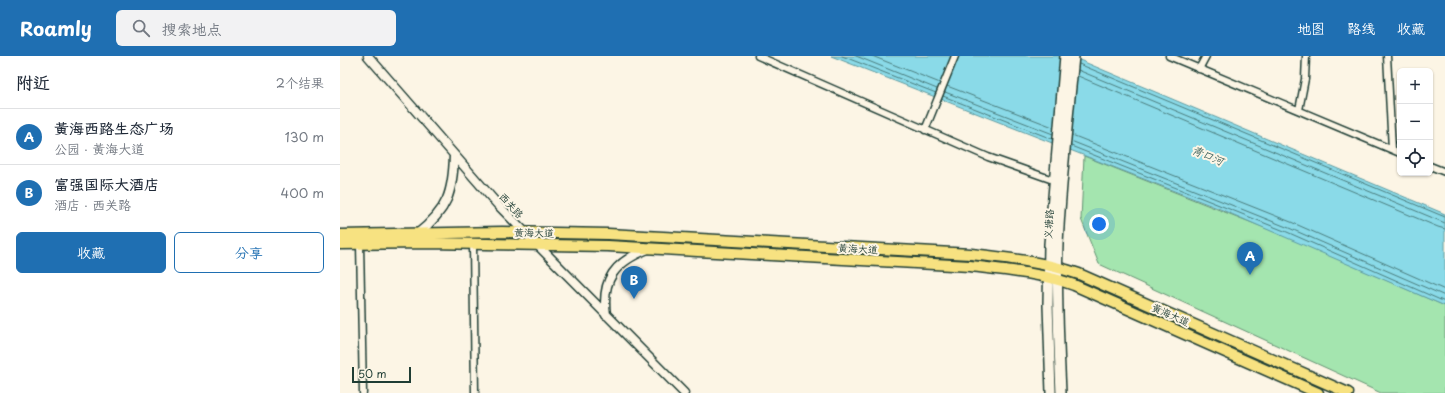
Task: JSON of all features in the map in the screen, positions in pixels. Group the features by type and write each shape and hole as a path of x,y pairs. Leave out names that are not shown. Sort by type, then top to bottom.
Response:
{"main road":[{"name":"义塘路","path":"1053,266 1065,56"},
{"name":"义塘路","path":"1051,393 1053,180 1058,172 1074,56"},
{"name":"黄海大道","path":"340,235 525,232 608,234 971,254 1053,266 1079,274 1135,298 1348,393"},
{"name":"黄海大道","path":"340,244 537,245 648,249 970,266 1053,279 1074,285 1318,393"},
{"name":"义塘路","path":"1053,279 1061,393"}],"street":[{"name":"西关路","path":"368,56 454,154 537,245 684,393"},
{"path":"758,56 988,157 1053,180"},
{"path":"925,130 955,56"},
{"path":"1169,56 1397,152"},
{"path":"1199,69 1206,56"},
{"path":"1299,110 1305,79 1306,56"},
{"path":"1387,56 1392,149"},
{"path":"417,234 431,224 448,201 454,175 454,154"},
{"path":"1433,167 1445,172"},
{"path":"360,244 363,393"},
{"path":"473,245 475,393"},
{"path":"606,315 605,293 613,272 633,255 648,249"}],"green space":[{"path":"1084,156 1285,236 1445,306 1445,393 1381,393 1099,264 1081,219"}],"water":[{"name":"青口河","path":"831,56 1070,56 1445,214 1445,306 1220,209"}],"place":[{"name":"黄海西路生态广场","path":"1250,275"},
{"name":"富强国际大酒店","path":"634,299"}]}
